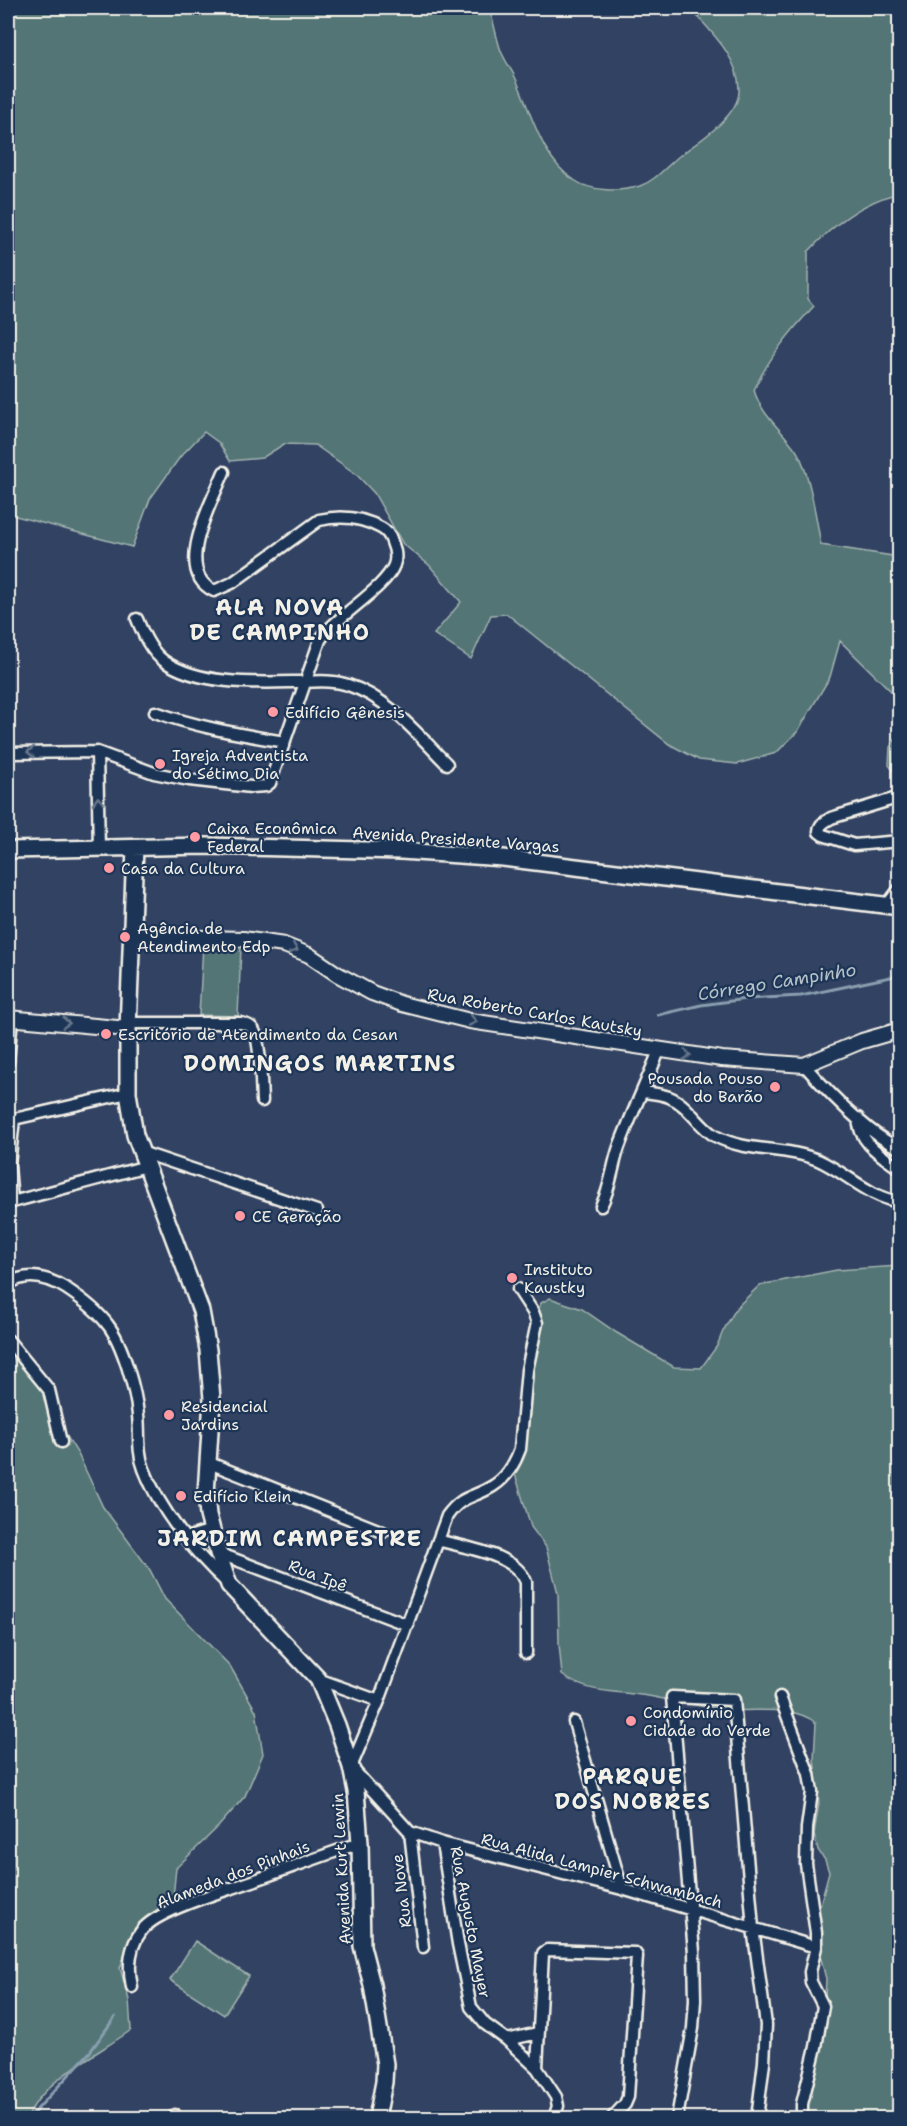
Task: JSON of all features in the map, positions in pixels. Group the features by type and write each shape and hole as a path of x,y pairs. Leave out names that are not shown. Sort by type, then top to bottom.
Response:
{"main road":[{"name":"Avenida Presidente Vargas","path":"8,850 206,846 401,851 503,858 893,906"},
{"name":"Avenida Kurt Lewin","path":"135,848 128,1026 128,1093 132,1126 201,1311 208,1350 212,1399 206,1494 218,1553 230,1585 318,1679 351,1767 356,1791 360,1843 362,1946 374,1995 385,2064 377,2118"}],"street":[{"path":"8,753 97,752 154,773 189,780 251,787 266,786 272,779 320,640 326,631 365,598 394,566 396,554 386,530 371,522 351,517 332,517 319,520 232,584 214,591 207,588 198,576 195,565 195,545 225,472"},
{"path":"137,620 157,654 164,661 179,669 230,682 332,681 349,685 395,712 447,764"},
{"path":"155,712 191,725 285,742"},
{"path":"97,752 99,849"},
{"path":"900,797 831,818 819,829 823,835 854,845 900,841"},
{"path":"893,906 900,888"},
{"name":"Rua Roberto Carlos Kautsky","path":"132,936 243,939 284,945 309,955 337,974 372,993 402,1004 470,1020 659,1051 722,1059 804,1065"},
{"path":"8,1062 10,1018 128,1026 241,1023 253,1029 257,1042 262,1101"},
{"path":"900,1030 862,1041 804,1065 823,1086 886,1143 900,1149"},
{"name":"Rua Roberto Carlos Kautsky","path":"601,1206 608,1192 611,1172 620,1146 659,1051"},
{"path":"642,1092 671,1097 716,1136 747,1148 801,1154 820,1161 871,1193 890,1201 900,1202"},
{"path":"128,1093 11,1118 9,1165 12,1203 147,1166"},
{"path":"858,1118 858,1130 865,1140 900,1169"},
{"path":"141,1152 317,1211"},
{"path":"8,1284 28,1276 59,1284 91,1306 109,1326 136,1395 139,1417 139,1452 152,1488 186,1538 214,1571 230,1585"},
{"path":"351,1767 379,1701 447,1516 455,1504 465,1497 493,1486 504,1477 516,1461 527,1370 537,1323 533,1312 518,1289"},
{"path":"8,1340 49,1390 61,1442"},
{"path":"207,1462 383,1532"},
{"path":"186,1538 212,1530"},
{"path":"438,1540 507,1560 524,1574 526,1653"},
{"name":"Rua Ipê","path":"218,1553 408,1625"},
{"path":"318,1679 379,1701"},
{"path":"677,2118 693,2028 694,1976 672,1697 734,1700 753,1928 766,2025 757,2118"},
{"path":"780,1697 803,1757 812,1792 807,1828 806,1864 816,1947 810,1972 811,1982 823,2007 802,2103 802,2118"},
{"path":"574,1722 622,1889"},
{"name":"Rua Augusto Mayer","path":"351,1767 410,1832 442,1843 471,2007 485,2024 507,2040 537,2068 556,2097 558,2106 554,2118"},
{"name":"Rua Nove","path":"410,1832 423,1947"},
{"name":"Alameda dos Pinhais","path":"132,1988 129,1962 132,1951 141,1931 156,1919 213,1895 360,1843"},
{"name":"Rua Alida Lampier Schwambach","path":"442,1843 622,1889 816,1947"},
{"path":"537,2068 543,1953 547,1950 630,1952 637,1956 628,2097 625,2104 612,2118"},
{"path":"507,2040 538,2033"}],"green space":[{"path":"8,8 489,8 501,51 516,79 539,134 554,160 563,171 581,184 597,189 615,190 640,186 652,180 726,118 737,100 739,91 735,67 715,36 690,8 899,8 899,193 873,202 849,215 808,252 808,299 814,306 781,345 754,390 767,415 801,458 812,496 821,545 899,557 899,705 896,696 840,641 830,677 798,731 776,753 737,764 699,760 669,744 507,614 491,615 471,659 434,634 461,602 429,565 403,544 374,493 356,474 315,445 284,444 262,458 230,461 219,443 204,432 180,457 150,499 132,547 8,514"},
{"path":"899,734 900,778 889,765 890,747"},
{"path":"203,945 241,947 238,1016 199,1015"},
{"path":"899,1266 899,2118 799,2118 825,1999 826,1979 818,1947 818,1912 829,1872 818,1850 814,1834 819,1803 814,1759 816,1723 807,1717 787,1712 721,1709 595,1689 573,1682 562,1675 558,1593 546,1547 531,1527 513,1467 525,1344 541,1303 550,1298 582,1309 674,1367 701,1368 717,1346 737,1307 760,1285 837,1270"},
{"path":"8,1353 45,1384 64,1432 78,1454 103,1507 150,1570 165,1599 230,1666 256,1711 263,1754 245,1796 218,1827 176,1868 173,1897 135,1928 120,1968 129,2000 131,2030 58,2080 45,2092 28,2118 8,2118"},
{"path":"195,1941 249,1976 224,2015 170,1980"}],"waterway":[{"name":"Córrego Campinho","path":"658,1015 701,1005 746,999 801,996 900,975"},
{"path":"29,2118 90,2052 115,2017"}],"place":[{"name":"Edifício Gênesis","path":"273,712"},
{"name":"Igreja Adventista do Sétimo Dia","path":"160,764"},
{"name":"Caixa Econômica Federal","path":"195,837"},
{"name":"Casa da Cultura","path":"109,868"},
{"name":"Agência de Atendimento Edp","path":"125,937"},
{"name":"Escritório de Atendimento da Cesan","path":"106,1034"},
{"name":"Pousada Pouso do Barão","path":"775,1087"},
{"name":"CE Geração","path":"240,1216"},
{"name":"Instituto Kaustky","path":"512,1278"},
{"name":"Residencial Jardins","path":"169,1415"},
{"name":"Edifício Klein","path":"181,1496"},
{"name":"Condomínio Cidade do Verde","path":"631,1721"}],"district":[{"name":"ALA NOVA DE CAMPINHO","path":"280,620"},
{"name":"DOMINGOS MARTINS","path":"320,1063"},
{"name":"JARDIM CAMPESTRE","path":"290,1538"},
{"name":"PARQUE DOS NOBRES","path":"633,1788"}]}
